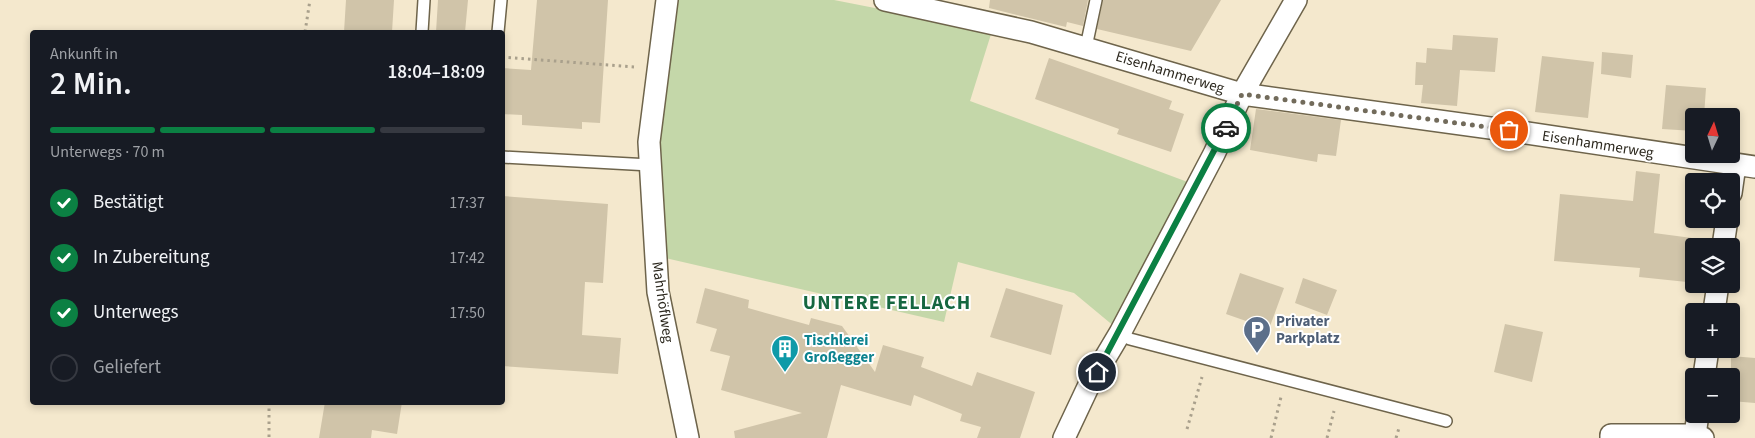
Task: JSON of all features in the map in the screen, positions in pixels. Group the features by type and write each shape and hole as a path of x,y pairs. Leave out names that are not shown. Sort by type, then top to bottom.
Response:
{"street":[{"name":"Mahrhöflweg","path":"667,0 649,142 650,165 658,292 688,438"},
{"name":"Eisenhammerweg","path":"885,0 1031,32 1242,94 1528,133 1745,166"},
{"path":"1064,438 1089,386 1120,333 1214,154 1242,94 1296,0"},
{"path":"1610,438 1611,435 1699,436 1698,423"}],"lane":[{"path":"422,30 424,0"},
{"path":"498,30 501,0"},
{"path":"1086,47 1096,0"},
{"path":"505,157 650,165"},
{"path":"1120,333 1130,339 1206,360 1446,421"}],"path":[{"path":"305,30 310,0"},
{"path":"505,58 658,68"},
{"path":"1187,429 1206,360"},
{"path":"1270,438 1286,380"},
{"path":"1327,438 1339,394"},
{"path":"269,405 269,438"}],"green space":[{"path":"675,0 834,0 992,31 970,101 1193,184 1121,332 1074,293 958,262 944,322 661,257 655,142"}],"building":[{"path":"346,0 394,0 392,30 344,30"},
{"path":"438,0 468,0 465,30 436,30"},
{"path":"537,0 608,0 600,123 582,122 582,129 522,125 522,115 505,114 505,68 531,70"},
{"path":"990,0 1088,0 1083,26 1067,22 1066,27 989,8"},
{"path":"1103,0 1221,0 1191,51 1097,29"},
{"path":"1453,35 1498,38 1495,72 1460,70 1457,106 1421,103 1423,85 1415,85 1416,62 1426,63 1427,48 1452,50"},
{"path":"1602,52 1633,55 1631,78 1601,74"},
{"path":"1542,56 1594,62 1588,118 1535,112"},
{"path":"1049,58 1172,101 1169,109 1184,114 1171,152 1117,134 1119,129 1035,99"},
{"path":"1666,85 1706,88 1705,108 1685,108 1685,130 1662,129"},
{"path":"1256,109 1341,120 1336,156 1318,154 1317,162 1250,150"},
{"path":"1636,171 1660,174 1654,233 1692,238 1685,238 1685,282 1639,277 1640,268 1554,261 1560,194 1633,201"},
{"path":"505,196 608,204 603,283 585,282 582,335 621,338 618,374 505,366"},
{"path":"1240,273 1284,288 1269,329 1226,314"},
{"path":"1303,278 1337,290 1327,315 1295,303"},
{"path":"705,288 749,300 748,308 809,325 811,318 842,326 875,372 883,345 924,357 921,367 972,386 977,372 1035,392 1020,438 977,438 981,427 960,421 962,414 914,395 911,406 841,385 827,438 735,438 734,431 802,413 721,390 730,356 710,351 717,329 696,323"},
{"path":"1006,288 1063,305 1051,355 990,337"},
{"path":"1505,324 1543,332 1532,382 1494,372"},
{"path":"1731,358 1755,358 1755,403 1740,402 1740,368 1731,368"},
{"path":"324,405 402,405 397,434 372,430 371,438 319,438"}],"way so far":[{"path":"1226,128 1242,94 1509,130"}],"place":[{"name":"Privater Parkplatz","path":"1257,354"},
{"name":"Tischlerei Großegger","path":"785,373"}],"district":[{"name":"UNTERE FELLACH","path":"887,302"}],"route":[{"path":"1097,372 1120,333 1226,128"}]}
